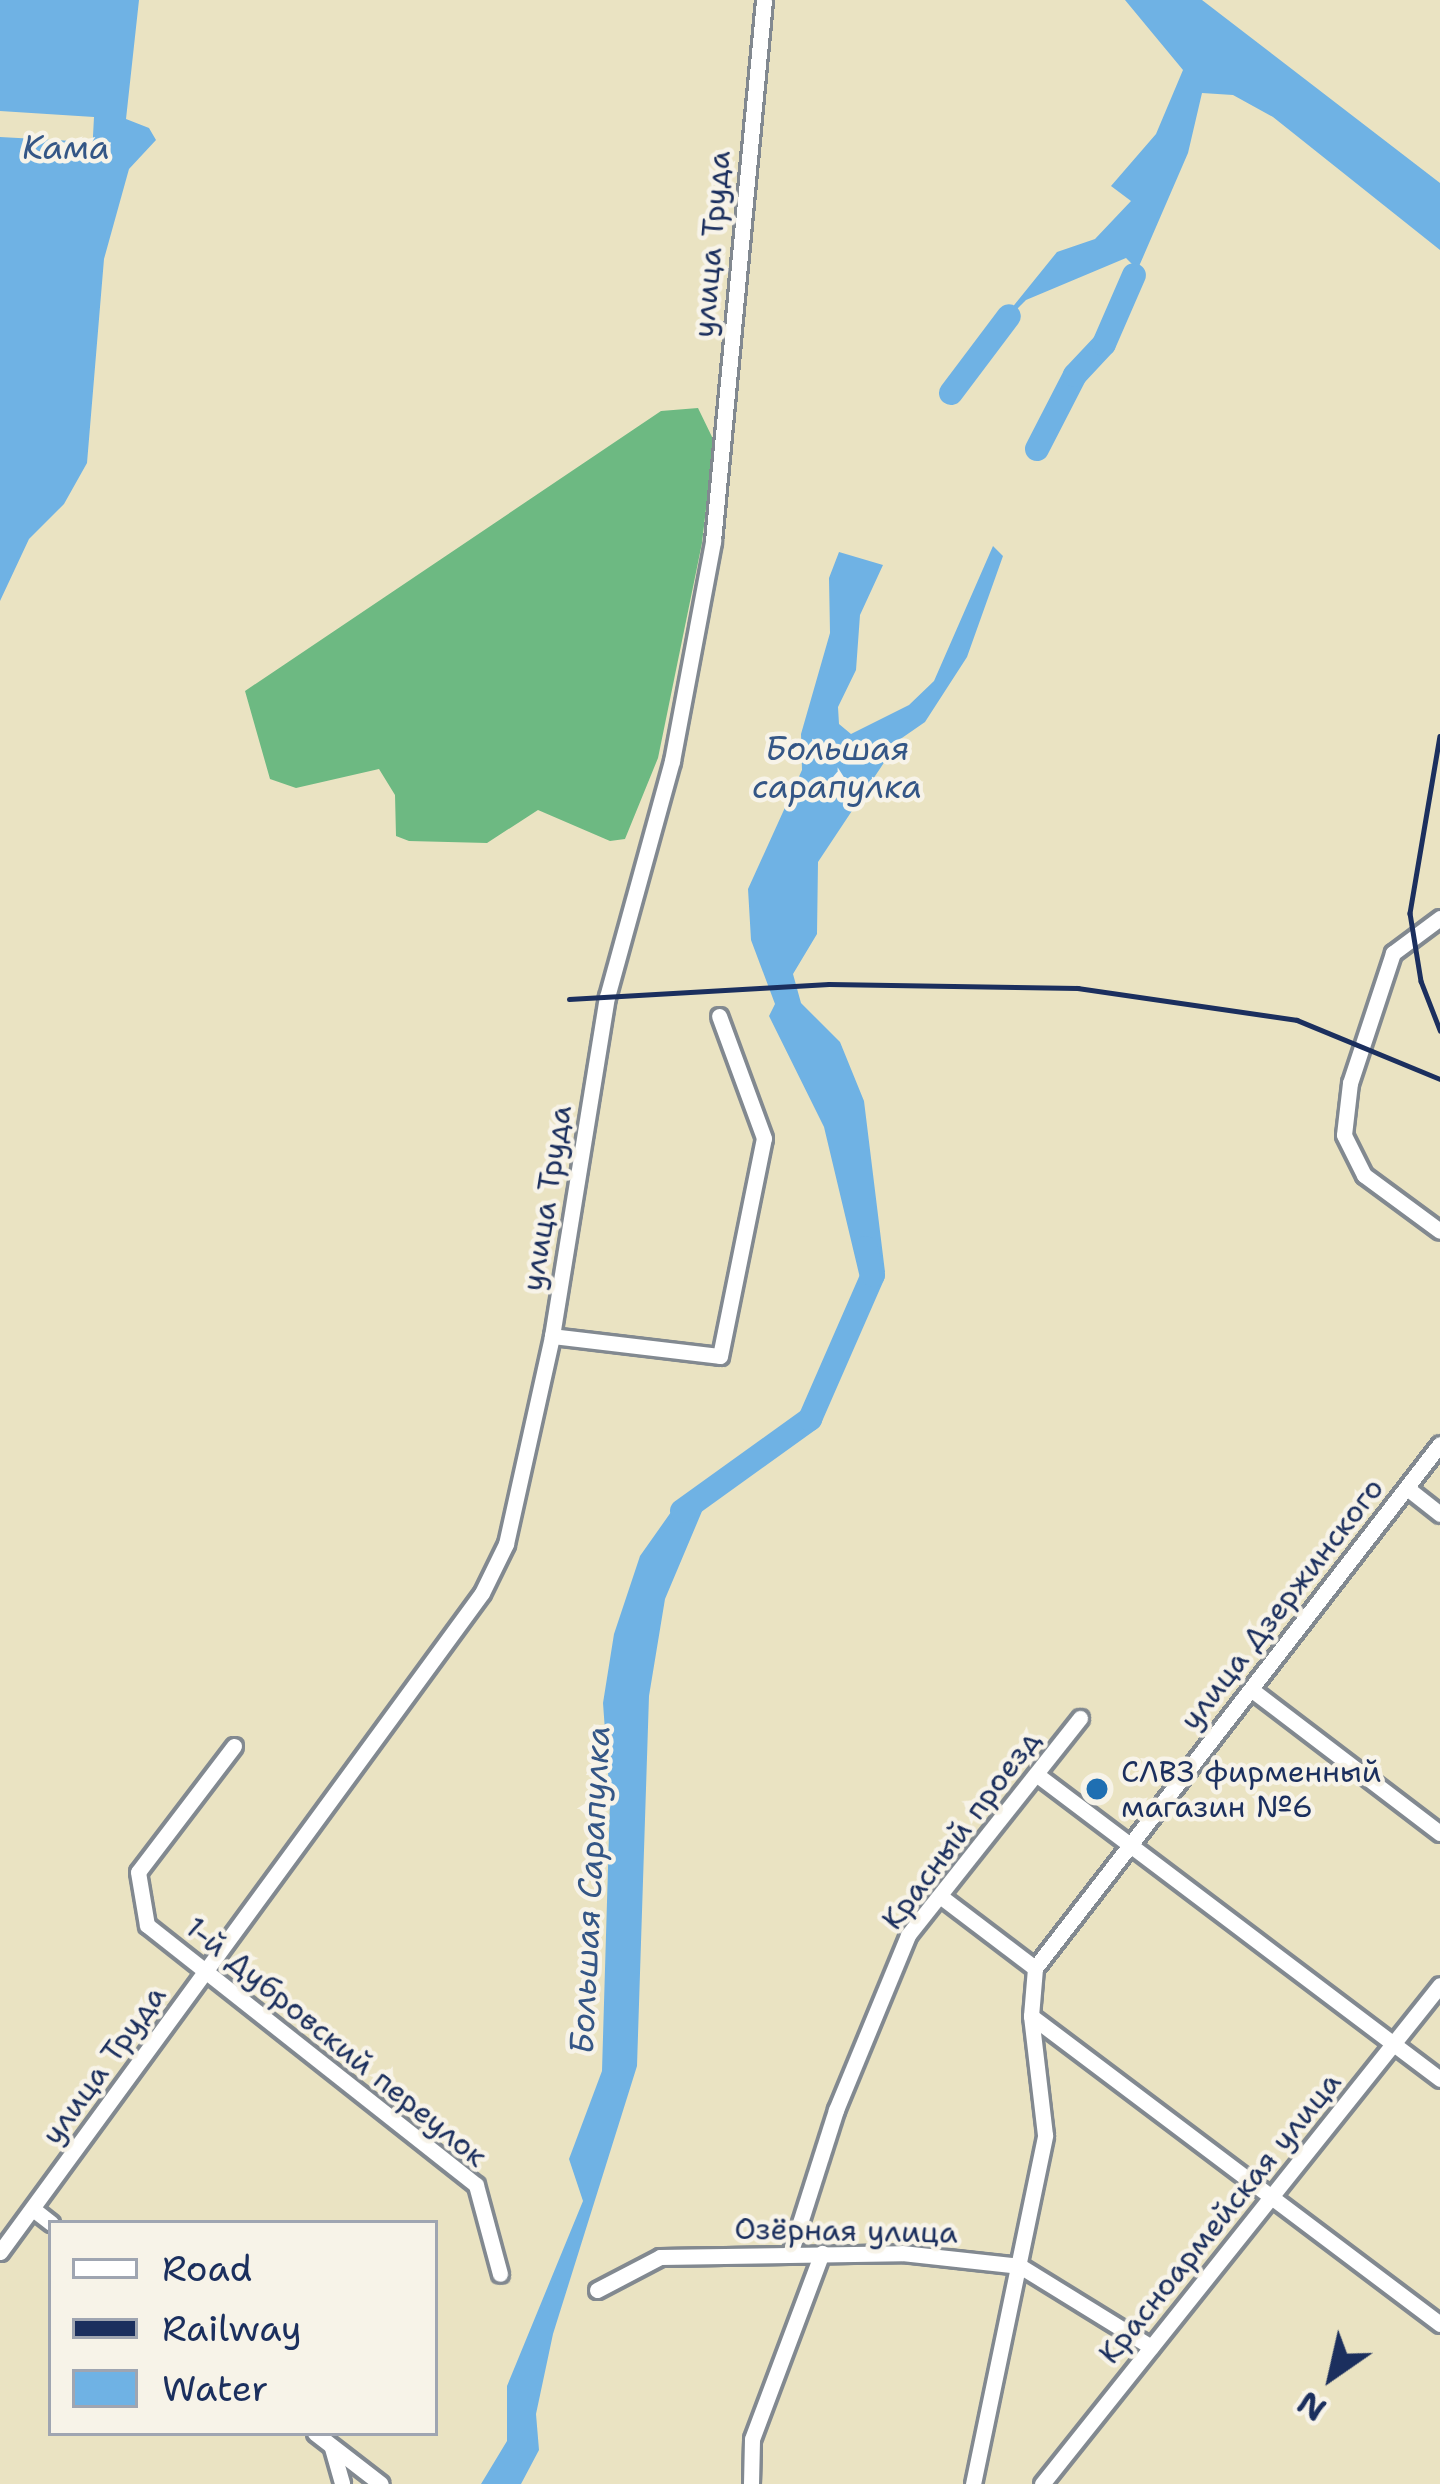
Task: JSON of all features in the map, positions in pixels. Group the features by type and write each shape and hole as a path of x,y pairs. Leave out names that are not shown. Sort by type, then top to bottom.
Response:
{"street":[{"name":"улица Труда","path":"0,2252 482,1593 525,1477 608,997 672,761 713,542 764,0"},
{"path":"1440,918 1393,953 1350,1083 1345,1135 1364,1174 1440,1232"},
{"path":"552,1336 720,1356 764,1138 719,1016"},
{"name":"улица Дзержинского","path":"1035,1968 1127,1843 1252,1690 1440,1444"},
{"path":"1407,1488 1440,1514"},
{"path":"1252,1690 1440,1833"},
{"name":"Красный проезд","path":"791,2252 836,2110 908,1935 1080,1718"},
{"name":"1-й Дубровский переулок","path":"235,1746 138,1872 148,1925 476,2185 500,2274"},
{"path":"1036,1774 1440,2079"},
{"path":"940,1896 1035,1968 1030,2016 1046,2135 973,2484"},
{"name":"Красноармейская улица","path":"1042,2484 1440,1985"},
{"path":"1030,2016 1440,2324"},
{"path":"33,2209 48,2221"},
{"name":"Озёрная улица","path":"597,2290 660,2257 791,2252 1020,2266 1151,2347"},
{"path":"751,2484 752,2439 822,2253"},
{"path":"321,2437 342,2484"},
{"path":"321,2437 381,2484"}],"green space":[{"path":"698,408 714,441 702,543 658,758 625,839 610,841 538,810 487,843 409,841 396,836 395,795 379,769 296,788 270,779 245,691 661,411"}],"water":[{"name":"Кама","path":"0,0 139,0 126,119 149,128 156,140 129,169 104,259 87,463 64,504 29,539 0,601"},
{"path":"1125,0 1202,0 1440,183 1440,250 1273,117 1233,95 1202,93 1188,153 1124,301 1112,306 1132,264 1126,258 1026,300 986,340 1057,252 1095,239 1131,201 1111,186 1156,134 1183,70"},
{"name":"Большая сарапулка","path":"993,546 1003,556 967,657 925,722 899,740 818,862 817,934 793,974 801,1003 840,1042 864,1101 885,1272 860,1278 824,1127 769,1016 775,1004 751,940 748,889 802,770 801,734 830,633 829,578 839,552 883,565 860,615 856,670 838,707 839,724 851,734 909,705 934,681"},
{"path":"702,1486 708,1497 665,1599 649,1696 637,2066 553,2334 536,2414 539,2450 521,2484 481,2484 507,2441 507,2386 583,2201 569,2159 602,2071 610,1800 603,1703 614,1634 640,1556 676,1505"}],"pier":[{"path":"0,111 94,117 92,155 73,154 73,141 0,137"}],"waterway":[{"name":"Большая Сарапулка","path":"1037,449 1075,375 1104,344 1134,275"},
{"name":"Большая Сарапулка","path":"951,393 1009,316"},
{"name":"Большая Сарапулка","path":"682,1511 810,1419 873,1275 866,1248"}],"railway":[{"path":"1440,736 1410,913 1421,981 1440,1030"},
{"path":"569,999 829,984 1078,988 1297,1020 1440,1079"}],"place":[{"name":"СЛВЗ фирменный магазин №6","path":"1097,1789"}]}
